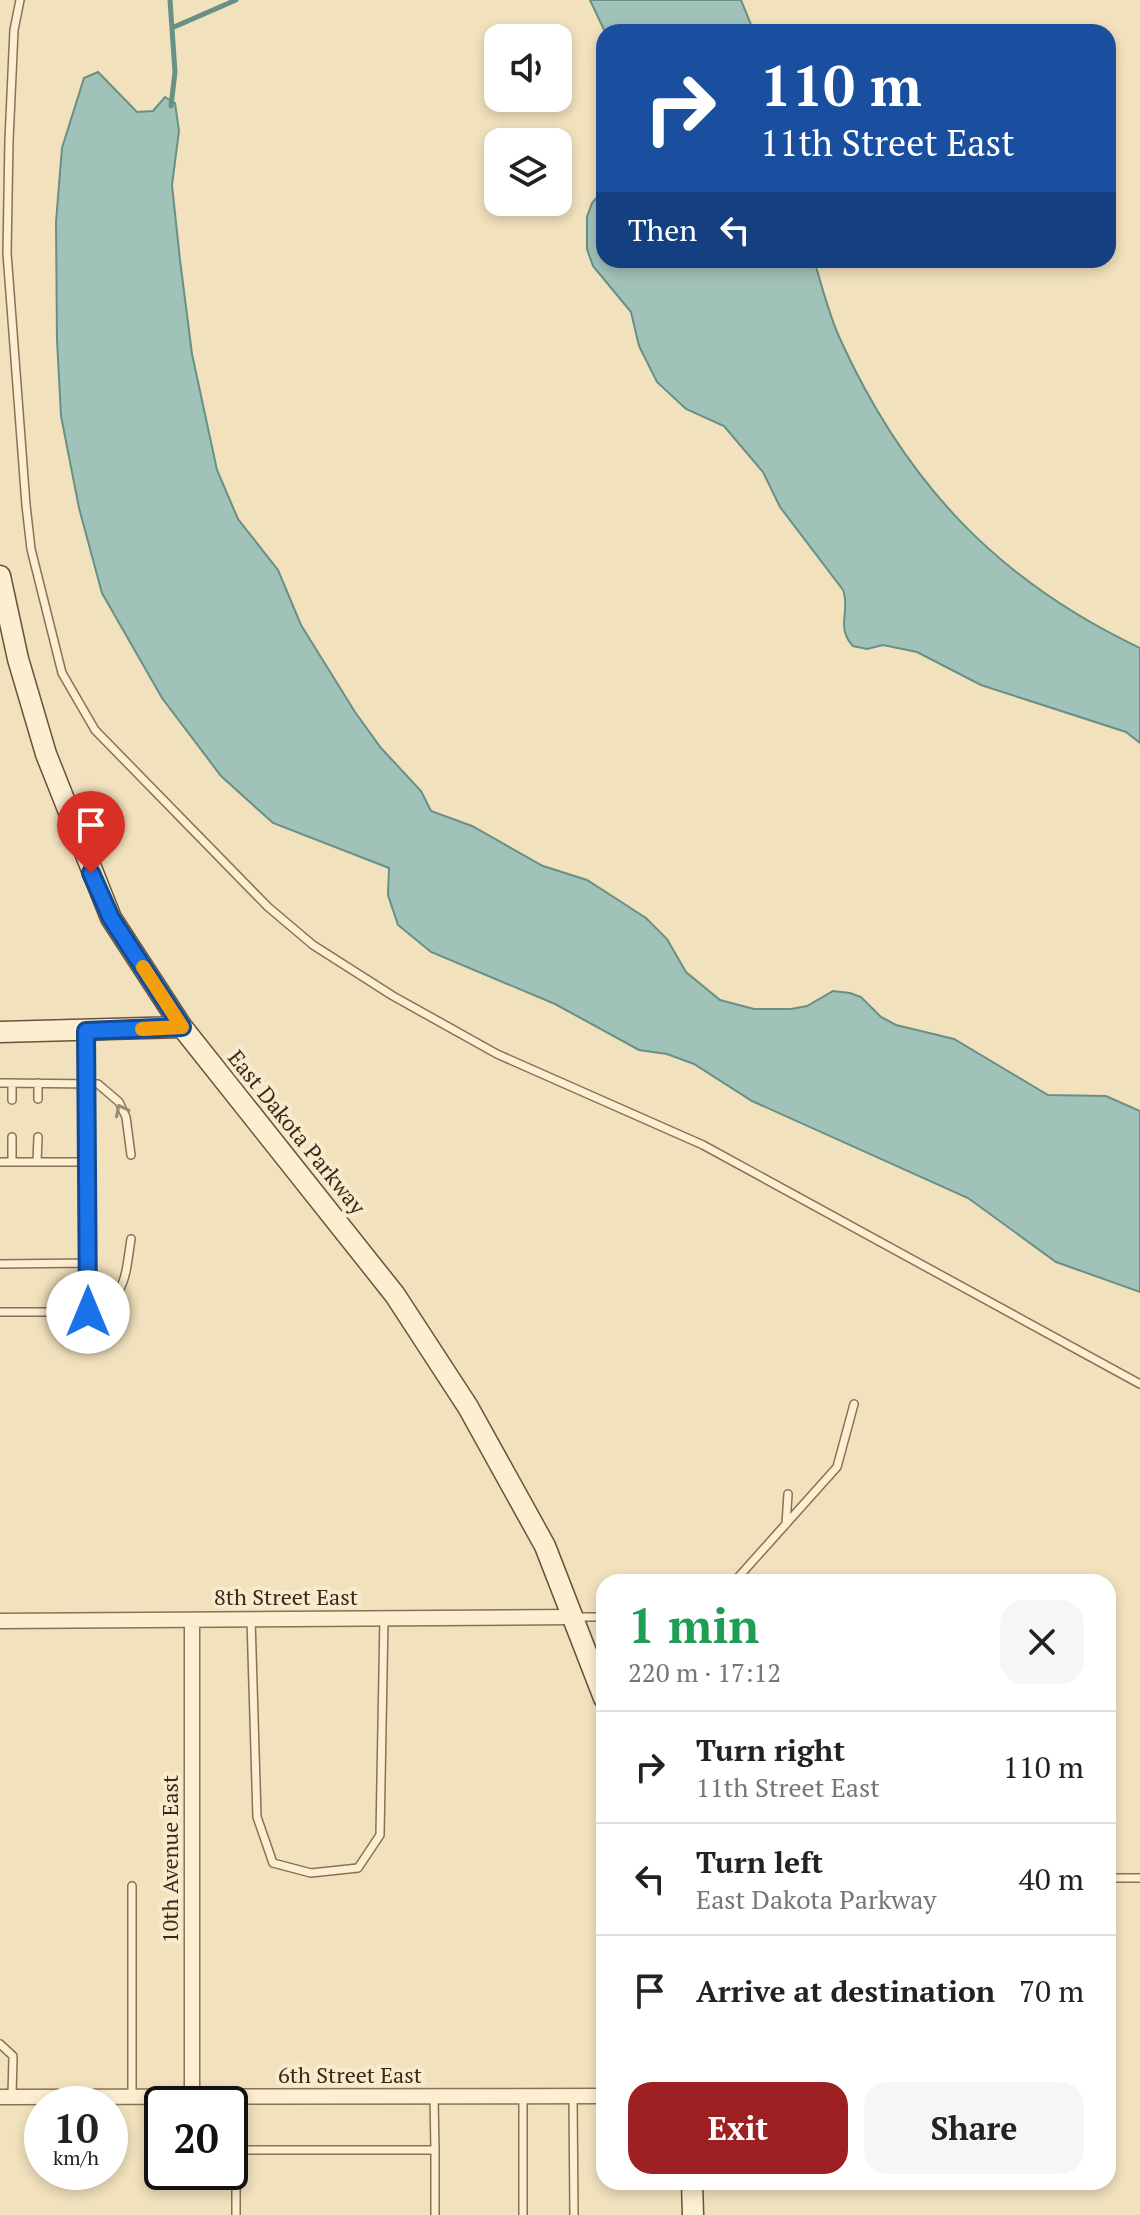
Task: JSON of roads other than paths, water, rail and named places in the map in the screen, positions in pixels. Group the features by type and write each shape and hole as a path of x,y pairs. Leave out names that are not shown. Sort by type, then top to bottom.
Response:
{"main road":[{"name":"East Dakota Parkway","path":"0,576 18,659 46,754 81,850 111,918 182,1027 395,1295 468,1407 538,1532 596,1677"},
{"path":"0,1032 182,1027"},
{"path":"692,2190 693,2215"}],"street":[{"name":"8th Street East","path":"0,1621 573,1617"},
{"name":"10th Avenue East","path":"192,1620 192,2086"},
{"name":"6th Street East","path":"248,2097 596,2096"},
{"name":"6th Street East","path":"6,2097 144,2097"}],"lane":[{"path":"20,0 14,30 7,253 26,505 31,549 62,673 95,730 268,907 313,945 366,979 497,1054 703,1145 1140,1384"},
{"path":"86,1031 88,1312"},
{"path":"0,1083 98,1084 119,1102 126,1117 131,1155"},
{"path":"12,1083 12,1100"},
{"path":"38,1083 38,1099"},
{"path":"12,1137 12,1162"},
{"path":"37,1162 38,1137"},
{"path":"0,1162 88,1162"},
{"path":"0,1312 88,1312 111,1304 125,1280 131,1239"},
{"path":"0,1264 88,1263"},
{"path":"741,1574 837,1467 854,1404"},
{"path":"786,1525 788,1494"},
{"path":"573,1617 596,1617"},
{"path":"251,1619 257,1817 273,1863 311,1873 358,1868 380,1835 384,1618"},
{"path":"1116,1878 1140,1878"},
{"path":"132,1886 132,2097"},
{"path":"0,2044 13,2056 6,2097"},
{"path":"523,2096 523,2215"},
{"path":"573,2096 574,2215"},
{"path":"434,2097 435,2215"},
{"path":"236,2215 236,2162 241,2150 435,2150"}],"water":[{"path":"590,0 741,0 751,24 601,24"},
{"path":"98,72 137,112 153,111 165,97 175,103 179,131 172,185 180,260 192,354 217,470 238,519 278,570 301,625 355,712 381,748 421,791 431,811 472,826 543,866 587,880 646,918 667,939 686,972 720,1000 754,1009 791,1009 807,1006 833,991 850,993 861,997 881,1017 896,1025 954,1039 1048,1095 1106,1096 1140,1111 1140,1292 1056,1262 968,1198 752,1101 694,1064 667,1054 639,1050 555,1004 431,952 398,925 388,895 389,868 273,823 221,776 162,698 102,593 79,508 61,416 56,222 62,148 84,78"},
{"path":"596,198 596,268 816,268 837,331 867,392 895,439 927,483 962,523 1000,559 1043,592 1140,648 1140,743 1126,732 981,685 917,652 883,645 867,649 853,646 845,632 843,590 780,507 763,472 724,426 686,409 657,382 639,346 631,312 593,266 587,249 587,217"}],"waterway":[{"path":"170,0 175,72 171,106"},
{"path":"174,27 236,0"}]}
